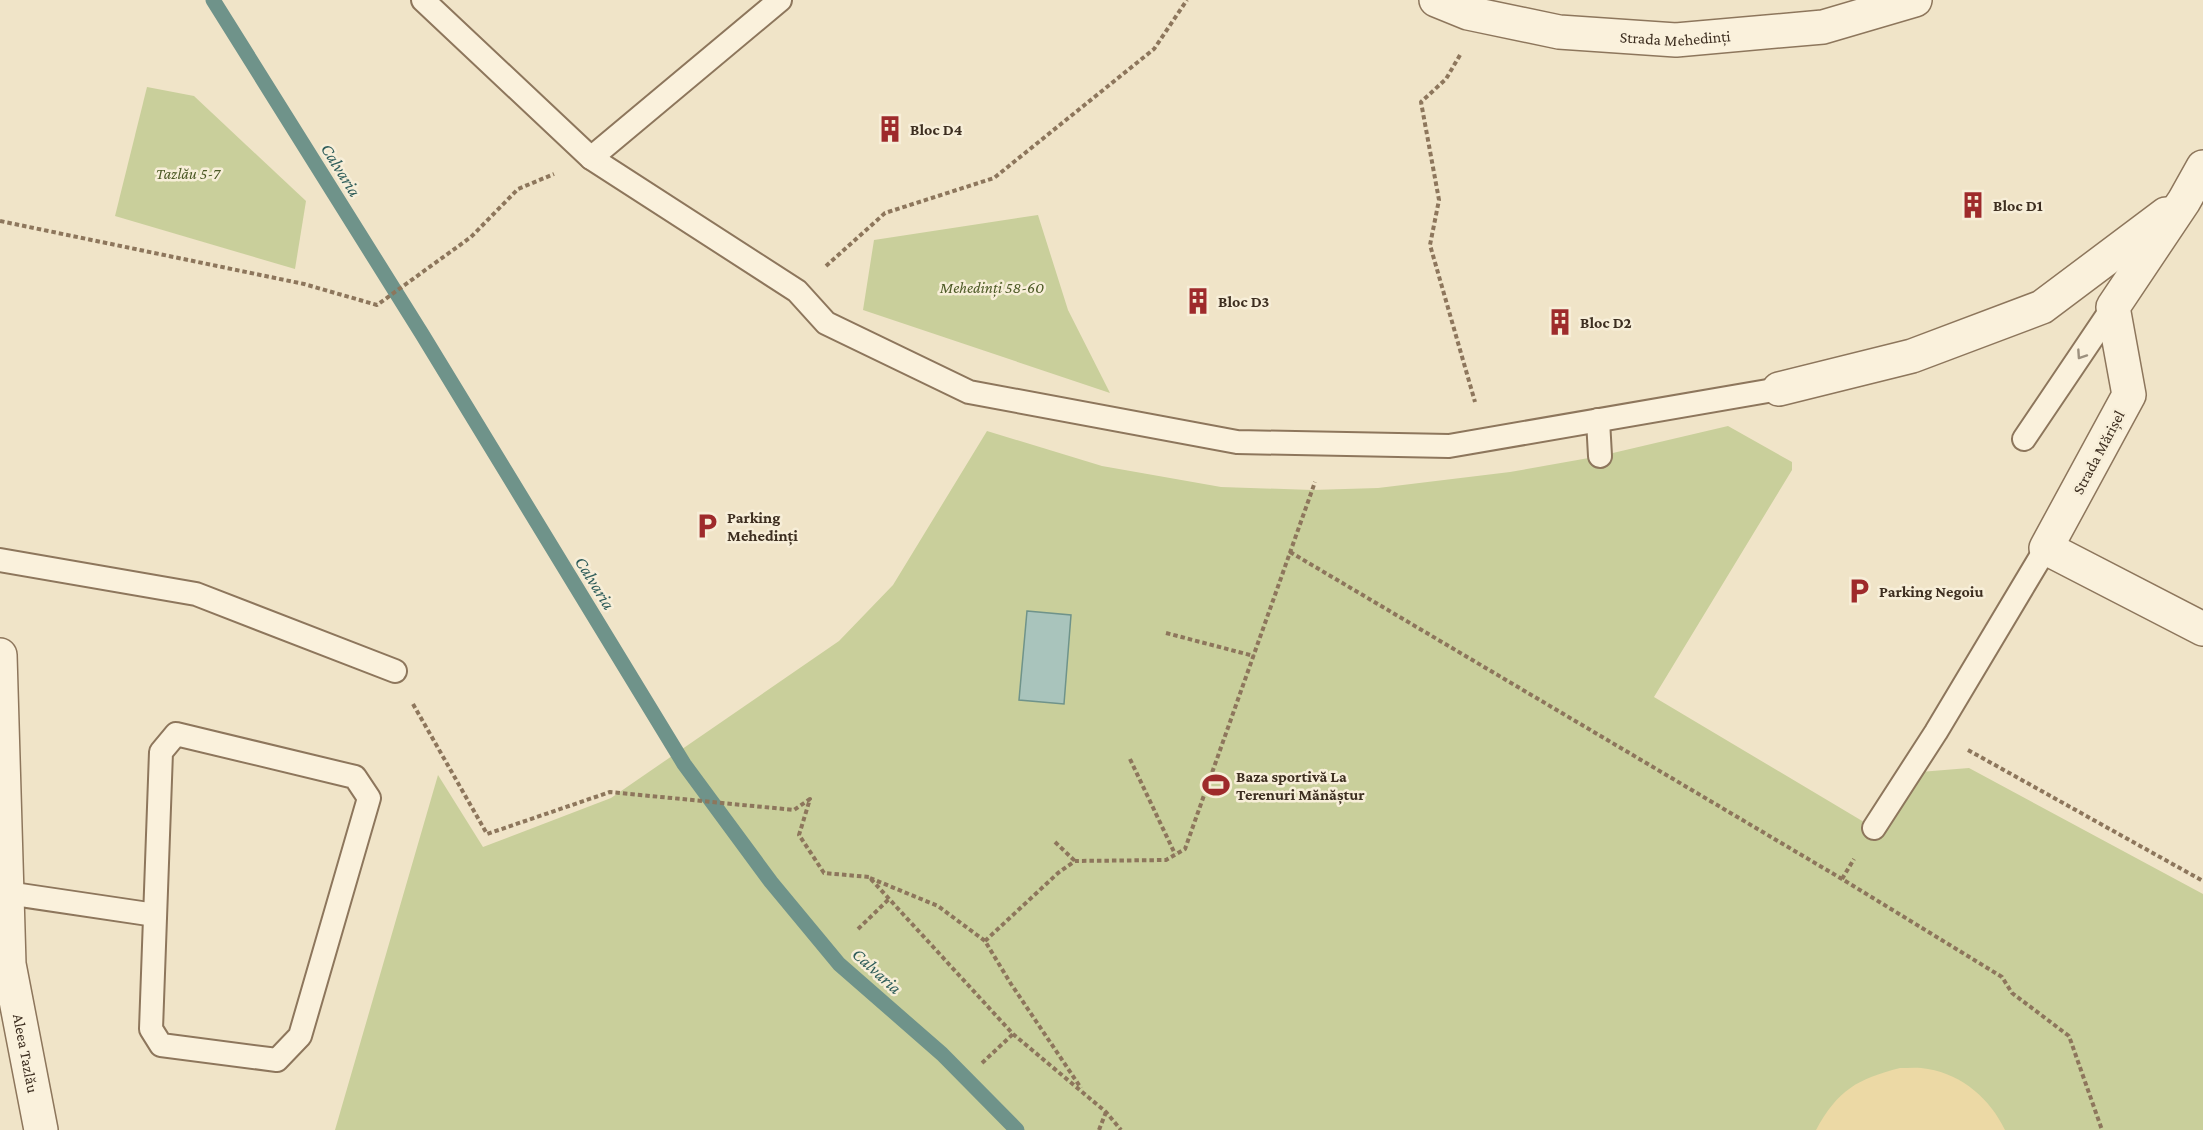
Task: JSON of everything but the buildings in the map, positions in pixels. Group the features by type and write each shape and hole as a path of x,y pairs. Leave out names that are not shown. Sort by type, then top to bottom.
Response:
{"street":[{"name":"Strada Mehedinți","path":"1436,0 1472,7 1559,32 1676,40 1823,27 1915,0"},
{"path":"2114,307 2184,201 2203,167"},
{"path":"1779,389 1912,356 2042,306 2184,201"},
{"name":"Strada Mărișel","path":"2046,548 2129,395 2114,307"},
{"path":"2046,548 2203,629"},
{"name":"Aleea Tazlău","path":"0,655 4,893 9,964 41,1130"}],"lane":[{"path":"423,0 591,158 797,291 826,323 969,392 1237,442 1449,446 1779,389"},
{"path":"591,158 780,0"},
{"path":"2024,439 2114,307"},
{"path":"1598,420 1600,456"},
{"path":"1874,828 1936,732 2046,548"},
{"path":"0,560 196,594 394,671"},
{"path":"177,734 355,777 369,798 300,1036 278,1060 161,1045 151,1029 155,915 160,752 177,734"},
{"path":"4,893 155,915"}],"path":[{"path":"797,291 885,213 994,178 1154,49 1187,0"},
{"path":"1472,7 1459,59 1446,79 1421,102 1439,200 1430,245 1485,440"},
{"path":"0,221 294,282 377,305 471,237 518,189 591,158"},
{"path":"985,941 1058,873 1075,861 1166,860 1185,849 1328,444"},
{"path":"1290,552 1842,879 2002,977 2012,993 2069,1036 2102,1130"},
{"path":"1166,633 1254,656"},
{"path":"394,671 487,834 610,792 794,810 810,799 800,834 824,873 869,877 938,906 985,941 1084,1094"},
{"path":"1936,732 2203,881"},
{"path":"1130,759 1175,854"},
{"path":"1055,842 1075,861"},
{"path":"869,877 1013,1034 1106,1112 1121,1130"},
{"path":"858,929 889,899"},
{"path":"982,1063 1013,1034"},
{"path":"1099,1130 1106,1112"}],"green space":[{"name":"Tazlău 5-7","path":"147,87 194,96 306,201 295,269 115,216"},
{"name":"Mehedinți 58-60","path":"1038,215 1068,310 1110,393 863,310 874,240"},
{"name":"Baza sportivă La Terenuri Mănăștur","path":"1728,426 1792,462 1792,470 1654,697 1874,828 1920,772 1969,768 2203,894 2203,1130 335,1130 438,775 483,847 611,798 839,641 893,585 987,431 1102,466 1221,487 1312,490 1378,488 1510,472 1600,456"}],"sand":[{"path":"1900,1068 1941,1072 1964,1083 1992,1108 2005,1130 1816,1130 1832,1105 1850,1088 1872,1077"}],"water":[{"path":"1027,611 1071,615 1064,704 1019,700"}],"waterway":[{"name":"Calvaria","path":"213,0 422,334 684,764 771,882 839,964 942,1054 1017,1130"}],"place":[{"name":"Bloc D4","path":"890,129"},
{"name":"Bloc D1","path":"1973,205"},
{"name":"Bloc D3","path":"1198,301"},
{"name":"Bloc D2","path":"1560,322"},
{"name":"Parking Mehedinți","path":"707,526"},
{"name":"Parking Negoiu","path":"1859,591"},
{"name":"Baza sportivă La Terenuri Mănăștur","path":"1216,785"}]}
